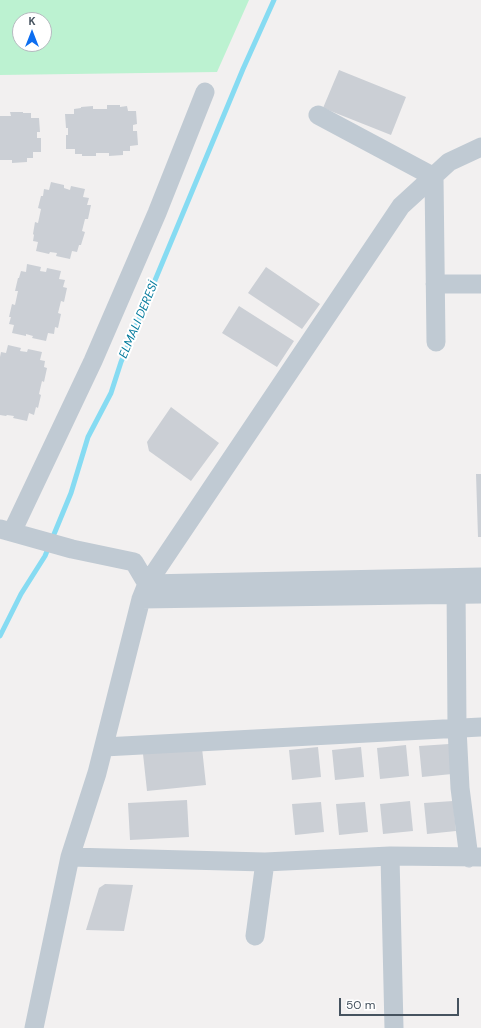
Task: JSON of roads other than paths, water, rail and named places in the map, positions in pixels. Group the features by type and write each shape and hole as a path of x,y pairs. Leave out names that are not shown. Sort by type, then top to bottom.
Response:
{"street":[{"path":"144,592 134,562 72,549 6,531 93,361 157,213 205,92"},
{"path":"318,115 434,177"},
{"path":"34,1028 70,857 104,747 144,592 401,206 449,162 481,147"},
{"path":"434,177 436,342"},
{"path":"435,284 481,284"},
{"path":"144,592 456,586 481,577"},
{"path":"456,586 481,594"},
{"path":"70,857 265,862 390,856 475,858 460,788 457,728 456,586"},
{"path":"104,747 481,727"},
{"path":"390,856 394,1028"},
{"path":"255,936 265,862"}],"waterway":[{"name":"ELMALI DERESİ","path":"0,636 21,594 45,556 71,493 88,437 111,393 121,362 243,69 274,0"}]}
